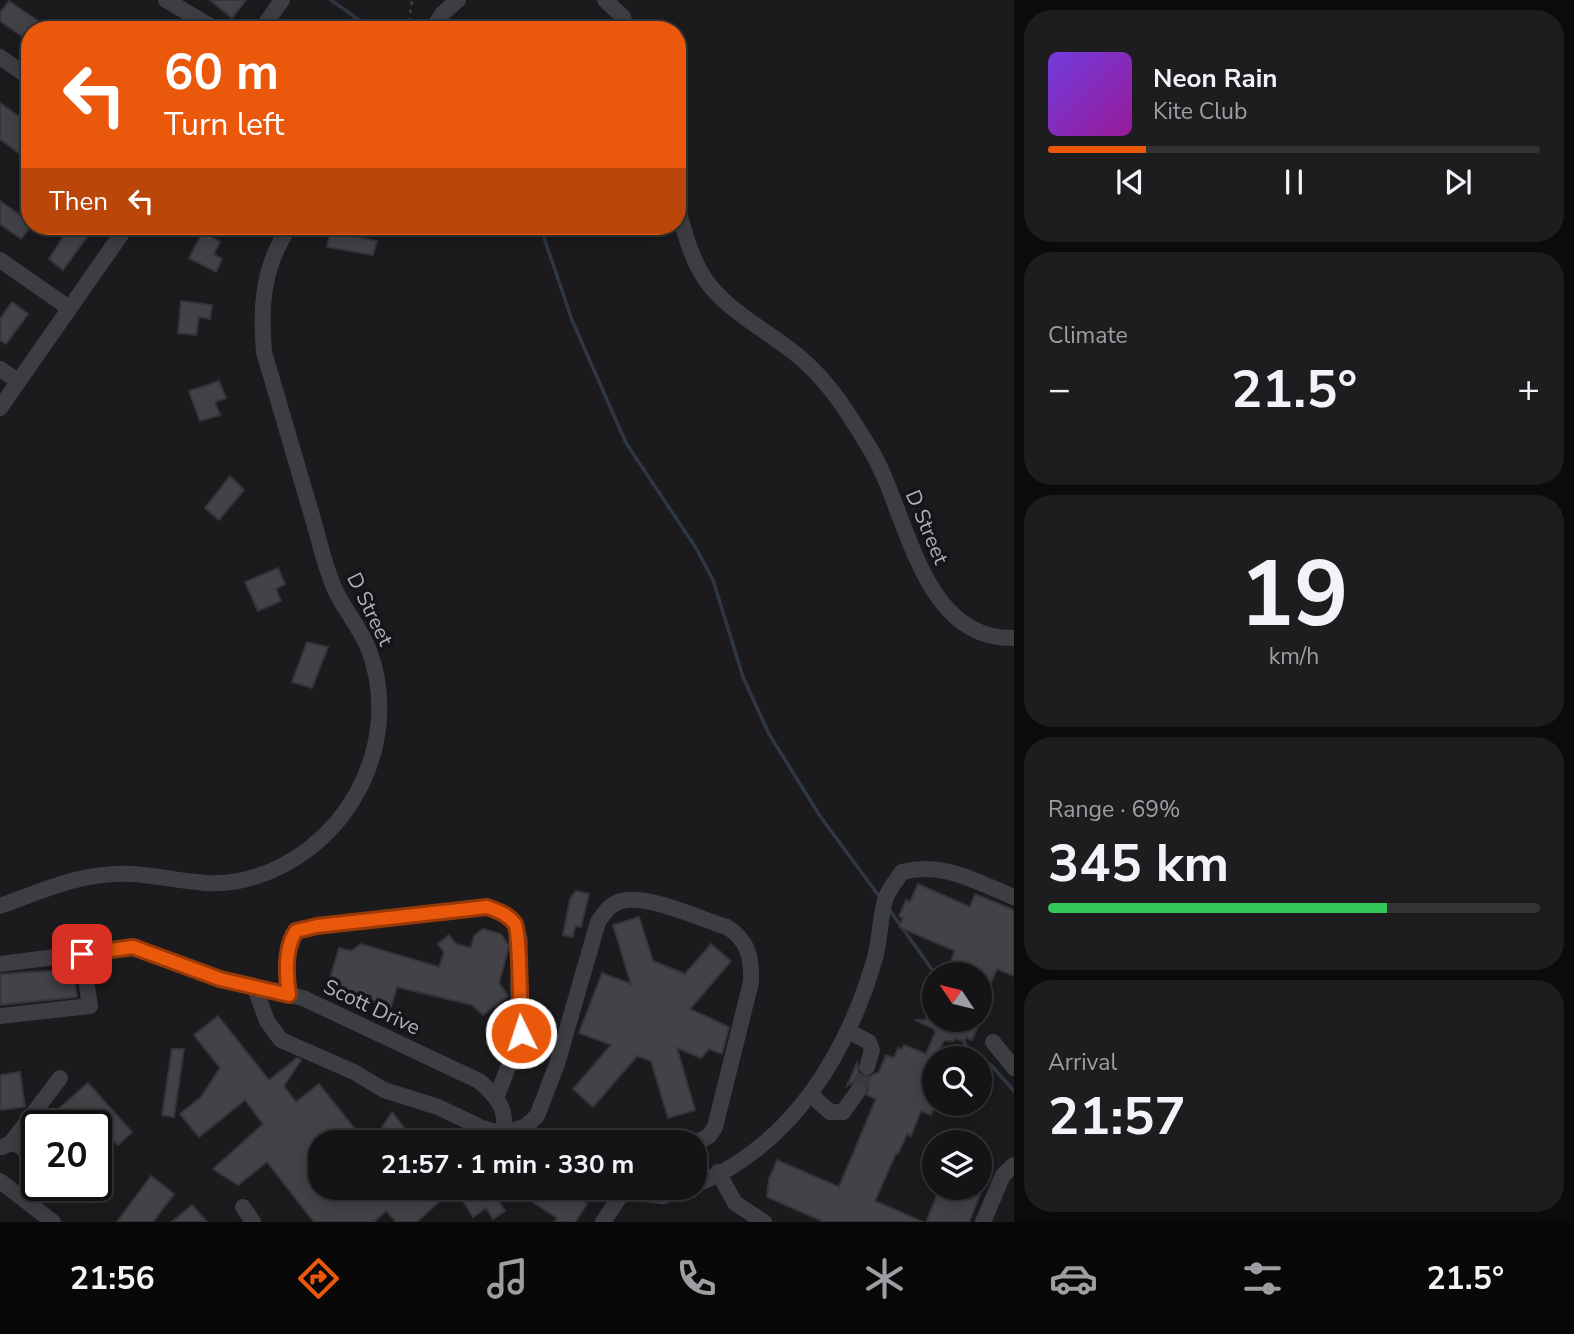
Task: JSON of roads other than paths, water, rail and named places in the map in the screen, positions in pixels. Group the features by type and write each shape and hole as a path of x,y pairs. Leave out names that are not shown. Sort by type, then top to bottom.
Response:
{"street":[{"path":"166,0 202,21"},
{"path":"267,21 282,0"},
{"path":"438,21 458,0"},
{"path":"605,0 624,21"},
{"path":"0,57 21,72"},
{"path":"0,408 121,235"},
{"name":"D Street","path":"0,906 70,880 99,874 133,874 204,884 243,880 289,863 320,840 350,807 368,774 379,724 378,688 369,651 334,587 264,352 261,316 265,278 286,235"},
{"name":"D Street","path":"685,235 704,278 723,299 804,360 830,386 872,451 929,585 943,606 962,625 987,635 1014,638"},
{"path":"0,260 69,308"},
{"path":"0,369 18,381"},
{"path":"707,1178 765,1144 811,1096 848,1031 875,957 886,898 902,872 923,866 948,870 1014,897"},
{"path":"516,1130 526,1126 537,1116 557,1064 598,922 608,908 621,901 641,899 727,927 738,934 747,947 752,964 737,1049 720,1113 707,1137"},
{"path":"289,995 286,975 290,940 296,931 317,926 487,907 506,914 516,926 520,940 518,985 521,1033 497,1096 506,1121 504,1130"},
{"name":"Scott Drive","path":"0,964 133,947 220,979 303,998 479,1081 497,1096"},
{"path":"0,1016 90,1006 82,954"},
{"path":"255,988 267,1021 281,1040 354,1072 384,1090 438,1107 488,1130"},
{"path":"848,1031 869,1042 873,1050 867,1067"},
{"path":"993,1042 1014,1068"},
{"path":"5,1146 60,1077"},
{"path":"811,1096 830,1112 843,1112 858,1091"},
{"path":"983,1222 1003,1175 1014,1165"},
{"path":"718,1172 735,1203 764,1222"},
{"path":"0,1181 53,1222"},
{"path":"603,1222 616,1200"},
{"path":"243,1207 253,1222"}],"waterway":[{"path":"331,0 360,21"},
{"path":"543,235 572,320 626,443 696,548 713,580 743,677 769,734 820,816 879,896"},
{"path":"888,908 927,962"},
{"path":"962,1039 969,1050 991,1065 1014,1091"}],"tunnel":[{"path":"858,1091 867,1067"}]}
